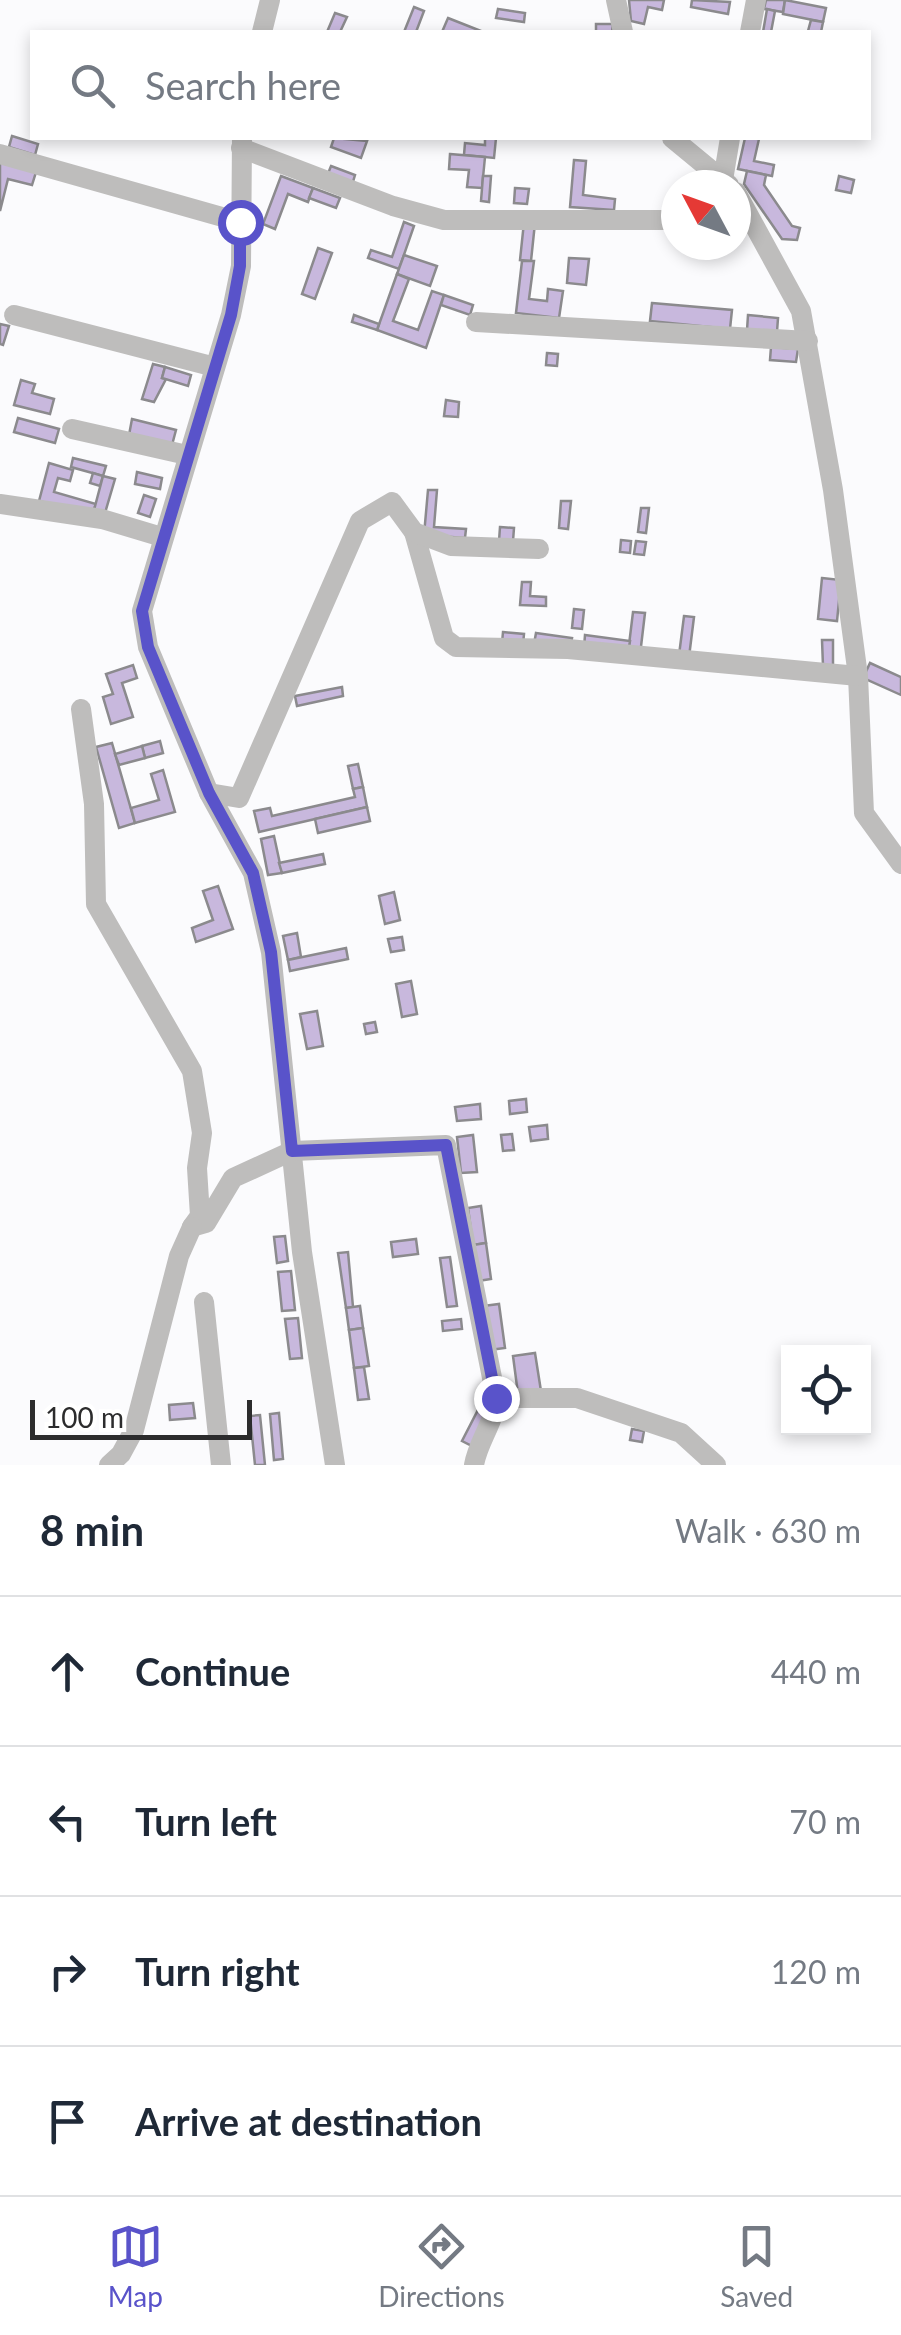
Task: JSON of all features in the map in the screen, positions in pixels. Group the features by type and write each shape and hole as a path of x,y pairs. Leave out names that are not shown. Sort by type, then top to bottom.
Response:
{"street":[{"path":"268,30 270,0"},
{"path":"616,0 623,30"},
{"path":"750,30 756,0"},
{"path":"674,140 710,170"},
{"path":"729,170 730,140"},
{"path":"335,1465 292,1151 271,952 253,873 209,793 145,629 142,611 240,266 241,143 393,206 444,220 661,220"},
{"path":"0,154 240,222"},
{"path":"751,231 800,311 808,341 858,676 864,813 901,864"},
{"path":"14,315 214,367"},
{"path":"476,322 808,341"},
{"path":"72,428 187,455"},
{"path":"209,793 239,798 360,521 392,502 414,532 444,638 456,647 568,650 858,676"},
{"path":"0,504 102,519 162,537"},
{"path":"414,532 451,546 538,549"},
{"path":"81,709 94,804 96,904 192,1070 202,1133 197,1168 200,1216 175,1272 134,1430 121,1454 109,1465"},
{"path":"192,1227 206,1223 232,1178 292,1151 446,1145 496,1398 495,1415 480,1440 474,1465"},
{"path":"204,1302 221,1465"},
{"path":"496,1398 577,1398 681,1433 716,1465"}],"building":[{"path":"629,0 664,0 662,10 648,7 644,24 631,21"},
{"path":"692,0 730,2 728,14 691,7"},
{"path":"766,0 785,0 783,12 764,9"},
{"path":"785,0 826,8 823,22 783,14"},
{"path":"414,7 424,11 417,30 405,30"},
{"path":"498,9 525,13 524,22 496,18"},
{"path":"767,9 775,11 771,30 763,30"},
{"path":"335,13 347,17 341,30 328,30"},
{"path":"448,18 478,30 443,30"},
{"path":"811,20 823,22 821,30 808,30"},
{"path":"596,24 613,24 612,30 596,30"},
{"path":"12,136 38,144 35,155 9,147"},
{"path":"333,140 367,141 361,158 331,147"},
{"path":"485,140 496,140 494,158 464,155 465,143 485,145"},
{"path":"745,140 759,140 754,161 774,165 772,176 738,169"},
{"path":"450,154 485,157 482,188 467,187 469,170 449,169"},
{"path":"574,160 586,161 583,195 615,199 614,210 570,207"},
{"path":"0,162 36,172 32,185 8,179 0,211"},
{"path":"331,166 355,175 352,185 327,176"},
{"path":"751,172 766,175 764,185 792,226 800,228 797,240 782,239 751,194"},
{"path":"281,176 313,188 308,202 288,194 275,229 263,224"},
{"path":"483,176 491,176 489,202 481,201"},
{"path":"839,176 854,180 851,193 836,190"},
{"path":"313,188 340,198 336,208 309,198"},
{"path":"515,188 529,189 527,204 514,203"},
{"path":"404,222 414,226 399,269 368,258 371,250 392,257"},
{"path":"524,222 535,223 531,261 520,260"},
{"path":"318,248 332,253 315,299 302,294"},
{"path":"404,255 437,266 430,286 397,274"},
{"path":"569,258 589,259 586,285 567,283"},
{"path":"522,261 534,261 529,299 547,301 548,289 563,291 559,318 516,313"},
{"path":"397,274 409,279 393,321 418,330 432,291 444,295 426,348 377,330"},
{"path":"444,295 473,305 470,315 441,305"},
{"path":"652,303 732,310 730,329 650,321"},
{"path":"354,315 379,324 377,330 352,322"},
{"path":"748,315 778,318 777,332 747,330"},
{"path":"0,324 9,326 3,345 0,344"},
{"path":"771,347 798,349 796,362 770,360"},
{"path":"547,353 558,354 557,366 546,365"},
{"path":"153,364 165,367 162,378 166,379 154,402 142,399"},
{"path":"165,367 191,375 188,386 162,378"},
{"path":"21,380 35,384 32,393 54,399 50,414 14,405"},
{"path":"446,400 459,402 458,417 444,416"},
{"path":"18,418 59,429 55,443 14,432"},
{"path":"132,419 176,430 172,445 129,435"},
{"path":"73,458 106,466 103,476 71,467"},
{"path":"49,463 73,470 70,481 58,478 54,492 96,504 92,515 39,501"},
{"path":"137,472 162,478 160,489 135,484"},
{"path":"93,473 103,476 100,486 90,483"},
{"path":"103,476 115,479 105,513 94,510"},
{"path":"428,490 437,490 434,527 466,529 465,538 424,535"},
{"path":"144,495 156,499 150,517 138,513"},
{"path":"561,501 571,501 568,529 559,528"},
{"path":"641,508 649,508 646,533 638,532"},
{"path":"500,527 514,528 513,541 499,541"},
{"path":"621,540 631,541 630,553 620,552"},
{"path":"636,541 646,542 644,555 634,554"},
{"path":"822,578 841,580 837,621 818,619"},
{"path":"522,582 531,582 530,596 546,597 546,606 520,605"},
{"path":"574,609 584,610 582,629 572,628"},
{"path":"633,612 645,613 640,655 628,653"},
{"path":"684,616 694,617 689,657 679,655"},
{"path":"503,632 524,634 523,645 502,643"},
{"path":"536,633 572,638 570,648 534,644"},
{"path":"585,635 630,641 628,653 584,648"},
{"path":"822,640 833,640 833,665 823,666"},
{"path":"870,663 901,677 901,695 863,678"},
{"path":"133,665 137,678 122,683 133,717 111,724 103,697 113,694 106,674"},
{"path":"342,687 343,696 297,706 295,696"},
{"path":"160,741 163,753 145,758 142,746"},
{"path":"112,743 135,823 119,828 96,747"},
{"path":"142,746 145,758 119,765 115,754"},
{"path":"358,764 363,787 353,789 348,766"},
{"path":"163,770 175,812 135,823 131,808 159,800 151,774"},
{"path":"363,787 367,807 259,832 254,811 270,808 272,816 355,797 353,789"},
{"path":"367,807 370,821 318,833 315,819"},
{"path":"274,836 282,873 268,875 261,839"},
{"path":"323,854 325,864 282,873 279,863"},
{"path":"218,886 233,929 196,942 192,928 213,920 203,891"},
{"path":"394,892 400,920 385,924 379,896"},
{"path":"297,933 301,957 288,960 283,936"},
{"path":"402,937 404,950 391,952 388,939"},
{"path":"346,948 348,959 290,971 288,960"},
{"path":"411,981 417,1014 402,1017 396,984"},
{"path":"317,1011 323,1046 307,1049 300,1014"},
{"path":"375,1022 377,1032 366,1034 364,1024"},
{"path":"526,1099 527,1112 510,1114 509,1101"},
{"path":"480,1104 481,1119 457,1121 455,1107"},
{"path":"547,1125 548,1139 531,1141 529,1127"},
{"path":"512,1134 514,1150 503,1151 501,1135"},
{"path":"473,1135 477,1172 461,1173 457,1137"},
{"path":"481,1206 486,1243 473,1245 468,1208"},
{"path":"285,1236 288,1261 277,1263 274,1237"},
{"path":"416,1239 418,1254 393,1257 391,1242"},
{"path":"486,1243 491,1279 478,1281 473,1245"},
{"path":"348,1252 353,1307 346,1308 338,1253"},
{"path":"450,1257 457,1306 447,1307 440,1258"},
{"path":"291,1271 295,1310 282,1311 278,1272"},
{"path":"499,1304 505,1348 489,1350 483,1306"},
{"path":"360,1306 363,1328 349,1330 346,1308"},
{"path":"298,1318 302,1358 290,1359 285,1319"},
{"path":"461,1319 462,1329 443,1331 442,1321"},
{"path":"363,1328 369,1366 354,1368 349,1330"},
{"path":"535,1353 541,1391 518,1394 513,1356"},
{"path":"364,1367 369,1399 358,1400 354,1368"},
{"path":"193,1403 195,1418 170,1420 169,1405"},
{"path":"480,1406 492,1412 474,1447 462,1441"},
{"path":"279,1413 283,1459 274,1460 270,1414"},
{"path":"260,1415 265,1465 255,1465 250,1416"},
{"path":"632,1429 644,1431 642,1442 630,1440"}],"route":[{"path":"240,222 240,266 231,315 142,611 148,647 174,699 209,793 253,873 271,952 292,1151 446,1145 496,1398"}]}
